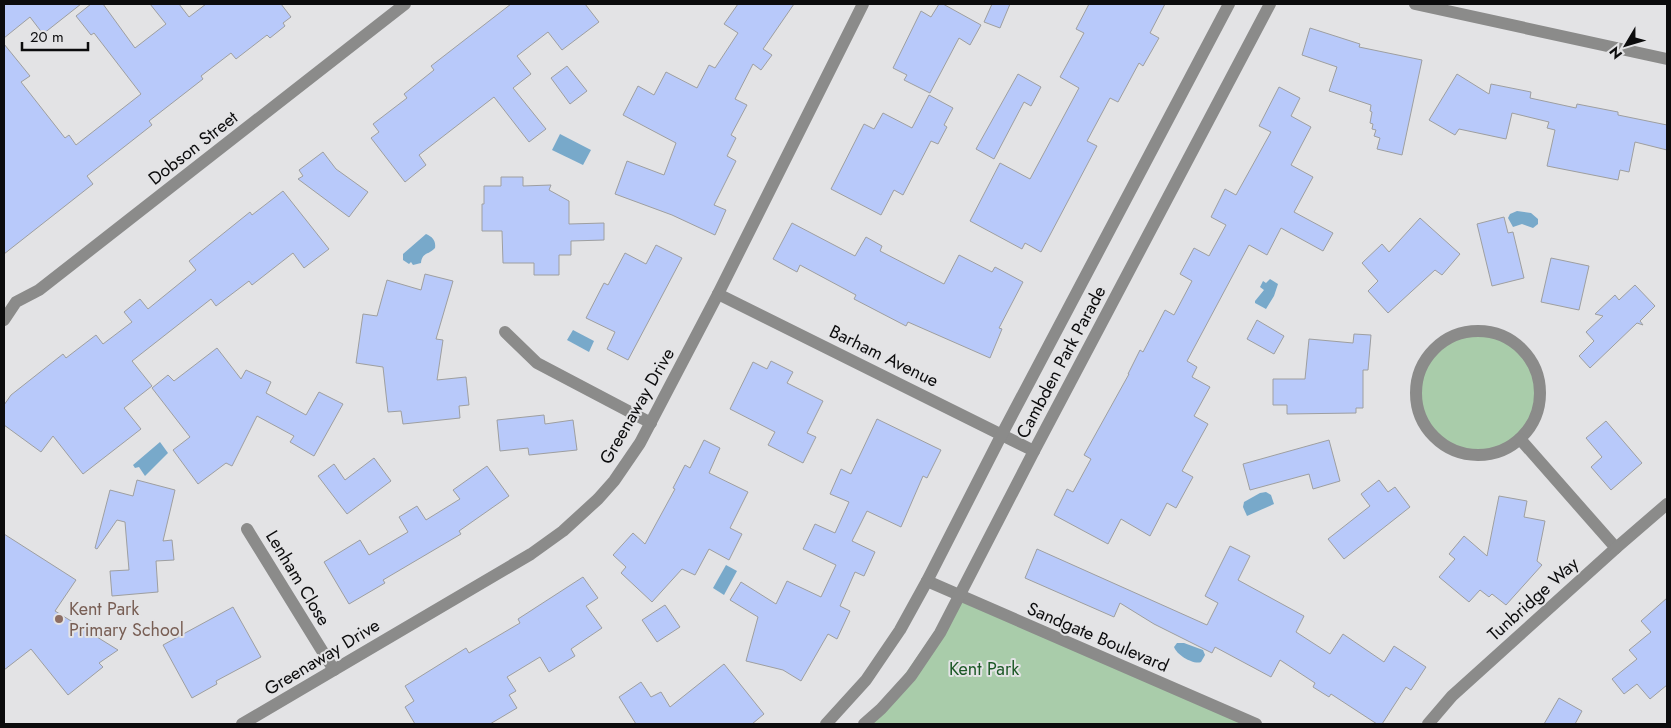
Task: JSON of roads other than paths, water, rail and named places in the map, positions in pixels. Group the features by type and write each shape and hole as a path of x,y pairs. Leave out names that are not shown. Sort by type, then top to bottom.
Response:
{"street":[{"name":"Dobson Street","path":"4,320 16,302 39,290 405,4"},
{"name":"Greenaway Drive","path":"242,724 531,554 563,531 587,510 614,481 628,462 651,423 718,294 863,4"},
{"name":"Cambden Park Parade","path":"826,724 850,700 878,664 900,630 1229,4"},
{"name":"Cambden Park Parade","path":"864,724 881,709 911,676 940,633 1270,4"},
{"path":"1415,4 1667,59"},
{"name":"Barham Avenue","path":"718,294 1034,451"},
{"path":"1470,330 1490,331 1508,338 1524,350 1535,366 1540,387 1539,405 1532,424 1520,439 1502,451 1481,455 1466,454 1440,442 1425,426 1417,406 1416,385 1422,364 1435,347 1451,336 1470,330"},
{"path":"505,332 537,363 651,423"},
{"path":"1520,439 1616,548"},
{"name":"Tunbridge Way","path":"1428,724 1452,696 1667,504"},
{"name":"Lenham Close","path":"247,529 334,670"},
{"name":"Sandgate Boulevard","path":"927,581 1256,724"}],"water":[{"path":"560,134 591,150 583,165 552,150"},
{"path":"1517,211 1531,213 1538,219 1538,224 1533,228 1522,224 1513,227 1508,218 1510,214"},
{"path":"426,234 431,236 435,243 435,248 424,255 421,263 413,265 411,262 409,264 403,260 403,254"},
{"path":"1270,279 1278,284 1274,296 1266,309 1255,303 1255,301 1264,290 1260,287 1263,281 1266,283"},
{"path":"573,330 594,341 589,352 567,340"},
{"path":"160,442 168,453 145,476 139,467 135,468 133,465"},
{"path":"1266,492 1271,495 1274,504 1247,516 1243,507 1244,502 1260,493"},
{"path":"726,565 737,571 724,595 713,588"},
{"path":"1177,643 1184,643 1203,650 1205,655 1201,662 1190,661 1182,656 1174,647"}],"place":[{"name":"Kent Park Primary School","path":"59,619"}],"park label":[{"name":"Kent Park","path":"984,669"}]}
